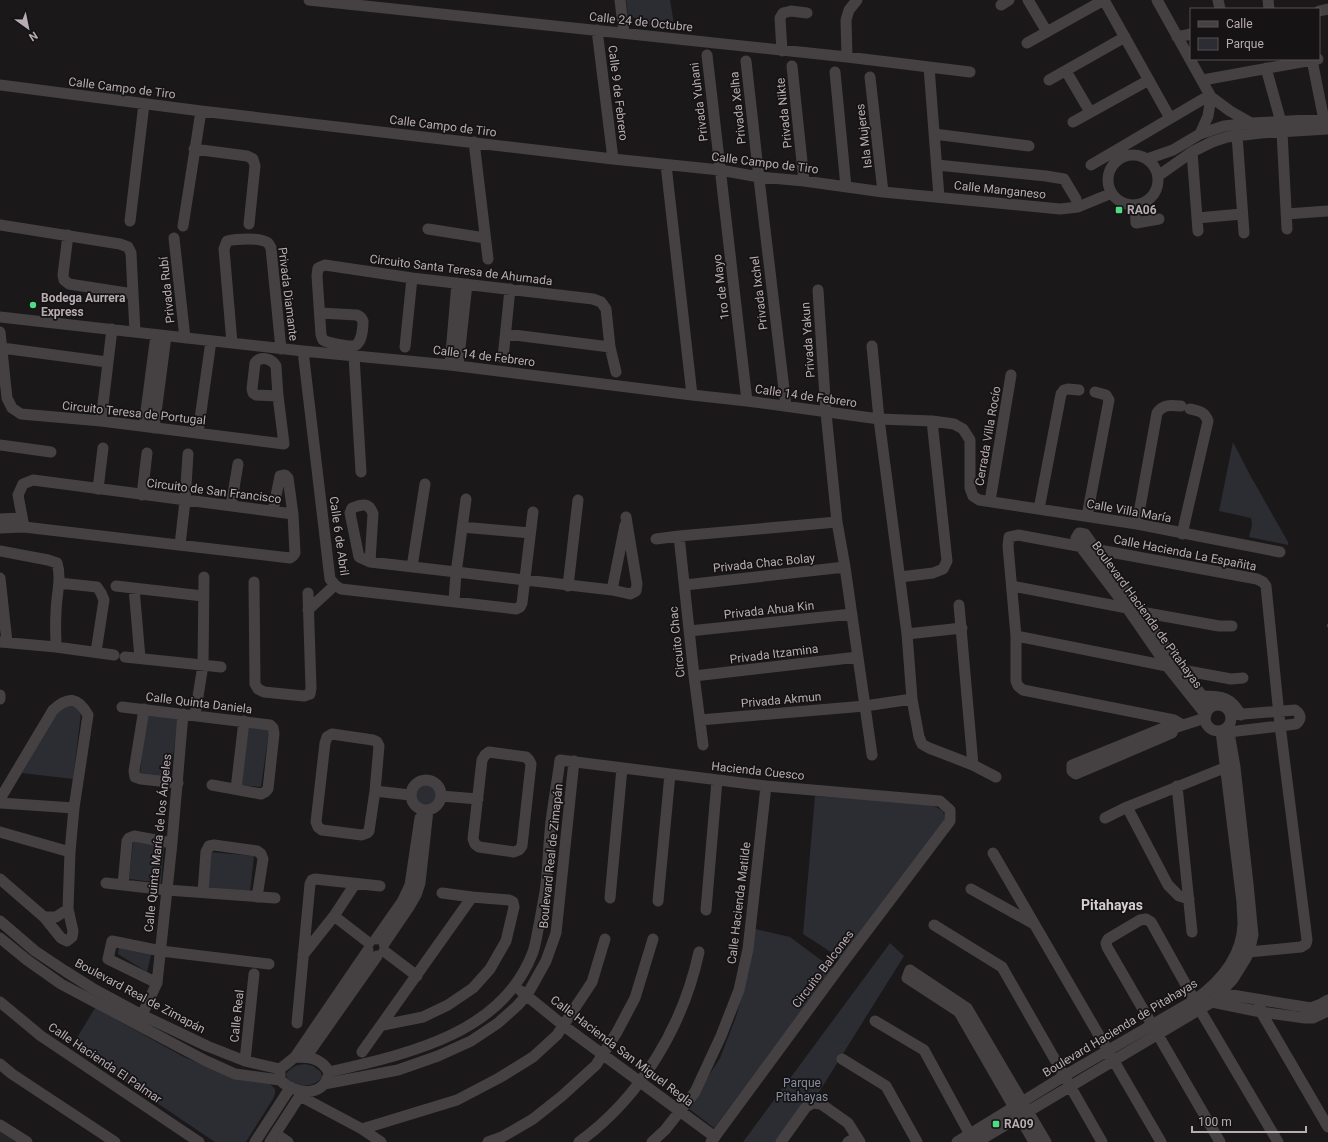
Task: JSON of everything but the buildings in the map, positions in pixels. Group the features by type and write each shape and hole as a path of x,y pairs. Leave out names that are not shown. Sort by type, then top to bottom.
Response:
{"street":[{"name":"Calle 24 de Octubre","path":"309,0 847,57 970,72"},
{"path":"620,0 624,33"},
{"path":"847,57 846,20 849,10 857,0"},
{"path":"1028,0 1047,32"},
{"path":"1027,43 1104,0 1170,118"},
{"path":"1157,0 1190,58"},
{"path":"782,51 780,18 783,13 791,11 807,12"},
{"name":"Calle 9 de Febrero","path":"597,30 613,159"},
{"path":"1177,37 1190,34"},
{"path":"1049,80 1125,37"},
{"name":"Privada Yuhani","path":"707,55 720,170"},
{"path":"1191,60 1211,96 1230,112 1257,126"},
{"path":"1203,80 1310,60"},
{"path":"1147,159 1173,150 1200,134 1224,126 1282,127 1327,123 1316,60"},
{"name":"Privada Xelha","path":"746,61 759,177"},
{"name":"Privada Nikte","path":"792,66 804,181"},
{"path":"928,68 939,197"},
{"path":"1266,68 1282,127 1288,229"},
{"path":"1066,71 1090,112"},
{"path":"835,72 846,182"},
{"name":"Isla Mujeres","path":"870,77 883,192"},
{"path":"1073,122 1149,80"},
{"name":"Calle Campo de Tiro","path":"0,85 201,111 720,170 759,177 804,181 846,182 883,192"},
{"path":"1091,165 1170,118 1211,96"},
{"path":"1200,134 1208,116 1211,96"},
{"path":"130,221 144,104"},
{"path":"183,226 201,111"},
{"path":"1158,176 1192,152 1212,142 1257,126"},
{"path":"934,134 1029,146"},
{"path":"1237,134 1244,234"},
{"path":"474,142 488,260"},
{"path":"194,149 247,156 253,159 255,166 249,224"},
{"path":"1192,152 1198,231"},
{"path":"1133,155 1147,159 1156,170 1158,176 1158,184 1153,195 1143,203 1135,205 1122,202 1116,198 1109,186 1108,178 1110,171 1119,160 1126,156 1133,155"},
{"path":"666,164 692,395"},
{"path":"936,165 1064,179 1076,199"},
{"name":"1ro de Mayo","path":"720,170 747,401"},
{"name":"Privada Ixchel","path":"759,177 786,406"},
{"name":"Calle Manganeso","path":"883,192 1060,209 1069,209 1083,205 1112,193"},
{"path":"1135,205 1136,223 1159,219"},
{"path":"1286,214 1328,211"},
{"path":"1197,218 1242,214"},
{"path":"0,226 68,235 120,244 128,247 132,253 135,332"},
{"path":"428,229 485,238"},
{"path":"68,235 63,275 64,280 69,284 133,294"},
{"name":"Privada Rubí","path":"174,238 185,338"},
{"name":"Privada Diamante","path":"232,343 224,249 227,241 236,239 262,240 268,243 271,248 282,349"},
{"name":"Circuito Santa Teresa de Ahumada","path":"320,313 317,276 318,268 325,265 412,278 593,299 601,302 606,308 610,347"},
{"path":"405,347 412,278"},
{"path":"454,365 462,284"},
{"path":"503,358 510,289"},
{"name":"Privada Yakun","path":"818,290 826,413 837,522 872,755"},
{"path":"320,313 357,315 361,317 363,320 358,344 354,346 329,343 323,340 321,335 320,313"},
{"name":"Calle 14 de Febrero","path":"0,317 282,349 454,365 747,401 826,413 879,419 932,421 954,424 963,429 970,440 970,488 973,496"},
{"path":"101,421 112,330"},
{"name":"Circuito Teresa de Portugal","path":"0,332 7,398 12,408 21,414 101,421 284,444 278,396"},
{"path":"506,334 610,347 616,372"},
{"path":"149,427 161,335"},
{"path":"198,433 211,341"},
{"path":"872,346 879,419 907,634 912,699 919,737 922,744 973,765 996,777"},
{"path":"2,348 107,362"},
{"name":"Calle 6 de Abril","path":"303,351 330,579 335,585 341,589 516,609 522,604 525,580"},
{"path":"354,356 361,472"},
{"name":"Cerrada Villa Rocío","path":"990,501 1012,375"},
{"path":"1039,509 1061,394 1064,390 1068,389 1079,390"},
{"path":"1087,516 1109,400 1106,395 1095,392"},
{"path":"1137,524 1160,408 1169,405 1185,408 1202,412 1206,415 1208,421 1182,534"},
{"path":"900,577 933,573 943,569 947,561 932,421"},
{"path":"0,445 51,452"},
{"path":"98,489 103,448"},
{"path":"142,495 147,453"},
{"path":"180,545 188,454"},
{"path":"231,506 238,464"},
{"path":"273,511 280,476 285,475 288,478 293,514"},
{"name":"Circuito de San Francisco","path":"0,519 23,523 180,545 290,558 295,553 293,514 33,480 23,484 18,495 23,523"},
{"path":"412,567 425,484"},
{"name":"Calle Villa María","path":"973,496 979,500 1137,524 1280,552"},
{"path":"454,601 456,573 466,499"},
{"path":"568,586 578,500"},
{"path":"525,580 533,512"},
{"path":"370,562 612,590 630,594 636,591 637,584 626,516 612,590"},
{"path":"656,539 837,522"},
{"name":"Circuito de San Francisco","path":"0,528 23,523"},
{"path":"462,527 530,533"},
{"name":"Calle Hacienda La Españita","path":"1178,727 1174,720 1023,690 1018,686 1016,680 1016,636 1008,546 1009,537 1018,535 1257,578 1266,586 1280,725 1307,940 1306,944 1301,947 1249,952 1234,957"},
{"name":"Circuito Chac","path":"679,536 703,745"},
{"name":"Boulevard Hacienda de Pitahayas","path":"1080,546 1127,608 1167,666 1208,714"},
{"name":"Boulevard Hacienda de Pitahayas","path":"1096,550 1182,670 1203,696 1208,714"},
{"path":"0,551 57,563 59,570 59,583 56,612 56,647"},
{"name":"Privada Chac Bolay","path":"685,585 845,568"},
{"name":"Calle Quinta María de los Ángeles","path":"138,1013 155,980 161,951 178,784 189,714 203,665 204,577"},
{"path":"0,578 3,642 114,655"},
{"path":"254,582 255,684 258,689 264,692 304,696 310,694 308,593"},
{"path":"59,583 97,587 101,593 104,600 96,652"},
{"path":"308,610 335,585"},
{"path":"116,586 203,596"},
{"path":"1012,586 1127,608"},
{"path":"134,588 140,658"},
{"path":"959,605 973,765"},
{"path":"1141,612 1218,626 1232,626"},
{"name":"Privada Ahua Kin","path":"689,631 852,614"},
{"path":"907,634 962,628"},
{"path":"1016,636 1167,666"},
{"path":"125,657 221,667"},
{"name":"Privada Itzamina","path":"694,676 858,657"},
{"path":"1182,670 1231,679 1243,678"},
{"path":"1203,696 1217,696 1225,698 1235,704 1236,715 1226,730"},
{"name":"Privada Akmun","path":"700,720 865,706 912,699"},
{"path":"0,799 53,710 61,702 73,700 82,705 88,715 74,808 70,852 68,909 73,931 72,937 67,940 61,938 44,918 0,879"},
{"path":"1074,770 1172,733 1178,727 1208,714 1215,706 1223,706 1229,712 1236,715 1295,710 1299,713 1300,717 1296,724 1213,730 1208,725 1208,714"},
{"name":"Calle Quinta Daniela","path":"122,707 270,725 273,728 274,734 268,789 261,794 236,789"},
{"path":"144,709 134,771 135,777 178,784"},
{"path":"212,785 236,789 244,721"},
{"name":"Boulevard Hacienda de Pitahayas","path":"1205,998 1223,976 1234,957 1243,925 1242,902 1224,768 1226,730"},
{"name":"Boulevard Hacienda de Pitahayas","path":"1021,1109 1070,1086 1114,1061 1155,1031 1232,979 1249,952 1253,935 1248,884 1226,730"},
{"path":"332,734 374,740 377,742 379,746 375,790 369,831 367,833 362,835 322,830 318,827 316,822 325,742 327,737 332,734"},
{"path":"489,752 526,757 529,760 531,764 522,846 519,850 514,852 479,847 475,844 473,840 478,799 482,760 485,755 489,752"},
{"name":"Hacienda Cuesco","path":"560,760 766,786 940,801 950,810"},
{"name":"Boulevard Real de Zimapán","path":"329,1072 406,1052 447,1038 476,1022 502,1001 514,986 525,970 534,950 545,891 550,831 560,760"},
{"name":"Boulevard Real de Zimapán","path":"323,1086 398,1070 438,1056 471,1041 498,1023 527,995 546,961 556,933 574,761"},
{"path":"610,898 622,768"},
{"path":"1105,818 1127,807 1224,768"},
{"path":"658,901 670,774"},
{"path":"423,780 430,780 440,789 441,796 435,808 425,810 416,807 410,795 412,788 417,783 423,780"},
{"path":"706,910 717,780"},
{"name":"Calle Hacienda Matilde","path":"652,1142 665,1130 695,1092 721,1036 739,990 748,949 766,786"},
{"path":"1177,786 1192,932"},
{"path":"375,790 410,795"},
{"path":"441,796 478,799"},
{"path":"0,803 74,808"},
{"path":"1127,807 1168,884 1179,896 1189,899"},
{"path":"0,938 27,960 61,984 204,1060 235,1074 280,1074 300,1057 376,947 409,907 416,895 420,883 425,810"},
{"name":"Circuito Balcones","path":"713,1139 950,821 950,810"},
{"path":"0,832 70,852"},
{"path":"123,885 127,842 129,838 134,836 172,843"},
{"path":"203,892 206,852 209,846 214,845 257,851 261,854 262,858 257,897"},
{"path":"993,853 1161,1142"},
{"path":"297,1023 310,884 312,880 315,879 380,886"},
{"path":"106,884 275,898"},
{"path":"303,956 334,916 355,884"},
{"path":"971,889 1035,924"},
{"path":"383,1025 423,1017 448,1005 473,988 490,969 506,941 514,907 513,902 509,900 442,893"},
{"path":"362,1052 383,1025 472,897"},
{"path":"44,918 56,917 68,909"},
{"path":"334,916 417,976"},
{"path":"1220,1142 1107,947 1106,943 1108,939 1140,920 1146,919 1151,922 1205,998 1278,1142"},
{"name":"Boulevard Real de Zimapán","path":"0,921 35,952 92,988 138,1013 207,1046 280,1074"},
{"path":"934,925 1002,967 1102,1142"},
{"path":"362,1130 457,1100 499,1078 532,1057 557,1035 592,982 605,939"},
{"path":"488,1142 502,1137 533,1119 562,1096 596,1064 617,1032 635,998 653,939"},
{"path":"155,980 108,959 112,940 161,951 269,964"},
{"path":"579,1142 591,1133 622,1104 640,1082 664,1046 690,987 699,952"},
{"path":"975,1030 960,1012 907,978 910,970 966,1008 975,1030 1021,1109 1046,1142"},
{"name":"Calle Real","path":"245,1061 254,974"},
{"name":"Calle Hacienda San Miguel Regla","path":"514,986 564,1026 680,1111 713,1139"},
{"path":"1205,998 1259,1000 1325,1010"},
{"path":"1205,998 1212,1002 1261,1012 1313,1018 1325,1010"},
{"path":"1259,1000 1261,1012 1328,1127"},
{"name":"Calle Hacienda El Palmar","path":"0,1002 41,1036 199,1142"},
{"path":"875,1021 924,1050 974,1139"},
{"name":"Boulevard Hacienda de Pitahayas","path":"957,1142 974,1139 1021,1109 1064,1076 1108,1051 1155,1031"},
{"path":"300,1057 316,1059 324,1065 329,1072 328,1080 323,1086 319,1098 322,1108"},
{"path":"842,1059 886,1086 918,1142"},
{"path":"0,1064 12,1074 115,1142"},
{"path":"280,1074 286,1086 302,1094 322,1108 381,1142"},
{"path":"288,1142 273,1138 302,1094 323,1086"},
{"path":"255,1142 290,1088"},
{"path":"781,1142 806,1107 813,1103 821,1104 848,1123 855,1140"},
{"path":"1021,1109 1034,1142"},
{"path":"0,1125 27,1142"}],"shaded area":[{"path":"0,1125 25,1142 0,1142"}],"green space":[{"path":"626,0 670,0 675,30 646,25 645,19 628,17"},
{"path":"1233,442 1288,542 1288,545 1249,537 1252,525 1251,518 1219,511"},
{"path":"68,705 78,708 81,713 73,779 22,773 58,711"},
{"path":"146,714 178,719 170,778 140,775"},
{"path":"248,727 269,730 261,787 241,785"},
{"path":"426,783 434,786 437,794 434,802 426,805 418,802 415,794 418,786"},
{"path":"815,796 931,804 943,811 945,820 840,958 803,934"},
{"path":"133,841 164,846 161,883 129,879"},
{"path":"210,852 254,856 250,893 207,888"},
{"path":"755,929 790,937 833,969 714,1128 688,1108 720,1058 736,1017 749,970"},
{"name":"Parque Pitahayas","path":"890,943 904,956 816,1097 780,1142 743,1142"},
{"path":"119,946 152,951 147,972 118,954"},
{"path":"95,1008 184,1057 226,1075 270,1084 275,1089 273,1099 246,1142 215,1142 72,1046"},
{"path":"305,1064 313,1066 321,1072 322,1077 310,1085 300,1085 287,1078 286,1074 292,1068"}],"place":[{"name":"RA06","path":"1119,210"},
{"name":"Bodega Aurrera Express","path":"33,305"},
{"name":"RA09","path":"996,1124"}],"district":[{"name":"Pitahayas","path":"1112,905"}]}
